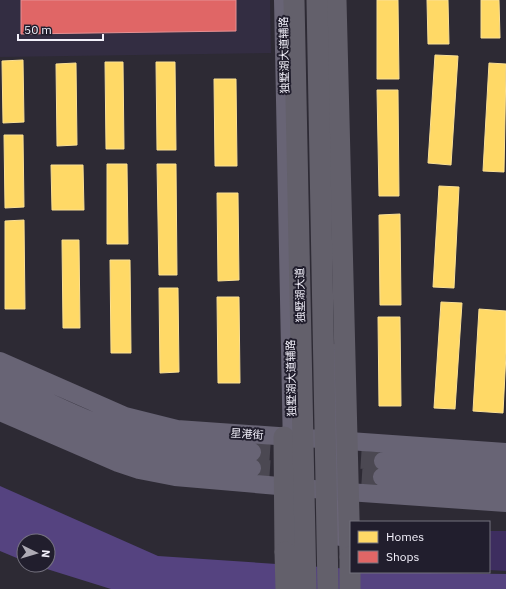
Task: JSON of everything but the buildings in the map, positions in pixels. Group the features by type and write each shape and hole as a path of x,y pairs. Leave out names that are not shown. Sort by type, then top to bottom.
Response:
{"highway":[{"name":"独墅湖大道","path":"294,0 306,589"},
{"name":"独墅湖大道","path":"317,0 328,589"},
{"path":"336,0 343,319 341,440 342,492 345,556 350,589"},
{"path":"286,589 290,555 288,437"}],"main road":[{"name":"独墅湖大道辅路","path":"283,0 288,437"},
{"path":"327,0 341,440"},
{"name":"星港街","path":"0,361 102,407 152,424 197,431 506,452"},
{"name":"星港街","path":"0,379 94,421 137,436 252,460 192,463 136,452 89,435 0,396"},
{"path":"0,412 84,449 139,470 192,479 289,488 506,503"},
{"path":"506,470 382,469 506,486"},
{"path":"290,555 295,589"}],"shaded area":[{"path":"0,0 270,0 271,53 0,57"},
{"path":"0,486 158,556 350,569 350,573 506,574 506,589 111,589 56,572 56,533 16,533 16,558 0,551"},
{"path":"490,531 506,531 506,571 490,570"}],"tunnel":[{"path":"252,452 298,455"},
{"path":"334,458 383,461"},
{"path":"252,468 297,471"},
{"path":"335,474 382,477"}]}
